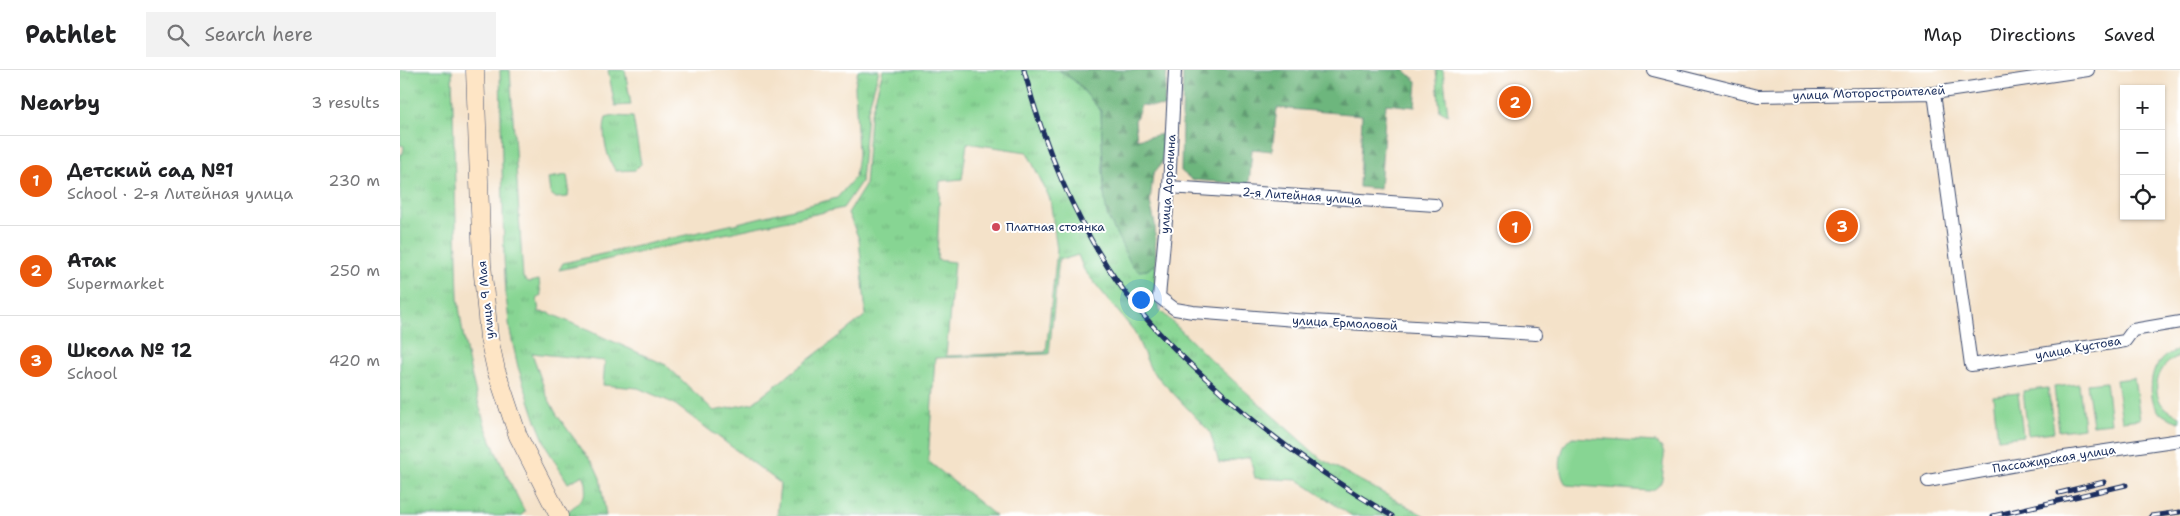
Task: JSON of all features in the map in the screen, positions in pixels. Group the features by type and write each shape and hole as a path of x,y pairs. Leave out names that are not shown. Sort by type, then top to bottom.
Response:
{"main road":[{"name":"улица 9 Мая","path":"476,70 482,264 489,338 505,401 518,436 559,516"}],"street":[{"name":"улица Доронина","path":"1159,297 1169,187 1175,70"},
{"name":"улица Моторостроителей","path":"1653,70 1758,96 1934,93 2088,70"},
{"name":"улица Кустова","path":"1934,93 1971,365 2125,341 2133,330 2180,322"},
{"name":"2-я Литейная улица","path":"1169,187 1435,205"},
{"name":"улица Ермоловой","path":"1159,297 1175,308 1193,312 1536,334"},
{"name":"Пассажирская улица","path":"1928,481 2051,459 2180,440"}],"green space":[{"path":"400,70 452,70 458,298 462,330 472,378 485,425 525,512 520,516 400,516 400,155 403,153 404,146 400,145"},
{"path":"500,70 510,70 523,278 529,282 539,280 541,295 537,298 539,312 549,313 666,365 714,411 753,403 866,315 859,239 848,213 865,186 870,117 883,70 1059,70 1075,81 1101,111 1104,194 1131,264 1138,271 1147,270 1156,263 1155,297 1159,309 1215,364 1321,459 1425,516 1352,516 1298,480 1255,478 1250,457 1219,463 1210,432 1151,370 1134,331 1084,270 1078,255 1065,259 1059,258 1049,354 935,358 928,461 996,516 777,516 780,483 673,403 638,388 603,385 605,361 532,353 546,394 557,415 595,467 600,478 606,516 561,516 577,504 585,494 586,482 583,475 568,483 548,450 535,418 518,367 510,331 504,257","holes":["967,143 1027,152 1050,199 1057,250 1046,352 946,356 954,262 937,260 940,181 962,179"]},
{"path":"608,70 625,70 631,105 615,106"},
{"path":"858,70 879,70 867,113 861,182 843,208 559,270 563,263 734,224 837,198 855,177 858,154 855,86"},
{"path":"1059,70 1167,70 1164,107 1141,105 1135,121 1137,139 1164,134 1162,163 1153,174 1150,202 1155,224 1156,263 1147,270 1138,271 1131,264 1107,215 1104,194 1101,111 1075,81"},
{"path":"1183,70 1404,70 1417,81 1415,107 1386,104 1380,189 1359,187 1362,115 1277,108 1272,151 1252,149 1249,184 1192,180 1181,171"},
{"path":"1436,70 1443,70 1448,115 1440,111"},
{"path":"614,116 633,117 641,164 635,170 616,171 610,160 604,131 606,118"},
{"path":"567,175 568,197 556,198 550,193 548,178"},
{"path":"2180,350 2180,356 2173,359 2162,370 2157,384 2157,391 2163,406 2180,416 2180,422 2159,412 2153,401 2151,386 2156,366 2160,361 2169,354"},
{"path":"2134,378 2140,419 2122,421 2116,380"},
{"path":"2106,382 2111,423 2093,425 2087,384"},
{"path":"2079,384 2084,428 2059,431 2054,387"},
{"path":"2048,388 2054,432 2028,435 2023,391"},
{"path":"2018,393 2023,436 1998,439 1993,396"},
{"path":"1573,437 1656,442 1664,452 1663,477 1660,484 1649,491 1567,485 1561,474 1561,459 1565,445"}],"railway":[{"path":"1024,70 1040,125 1074,206 1101,257 1138,309 1186,360 1254,421 1344,487 1392,516"},
{"path":"2059,493 2104,482"},
{"path":"1993,516 2126,485"},
{"path":"2151,516 2180,512"}],"place":[{"name":"Атак","path":"1515,102"},
{"name":"Школа № 12","path":"1842,226"},
{"name":"Платная стоянка","path":"996,227"},
{"name":"Детский сад №1","path":"1515,227"}]}
